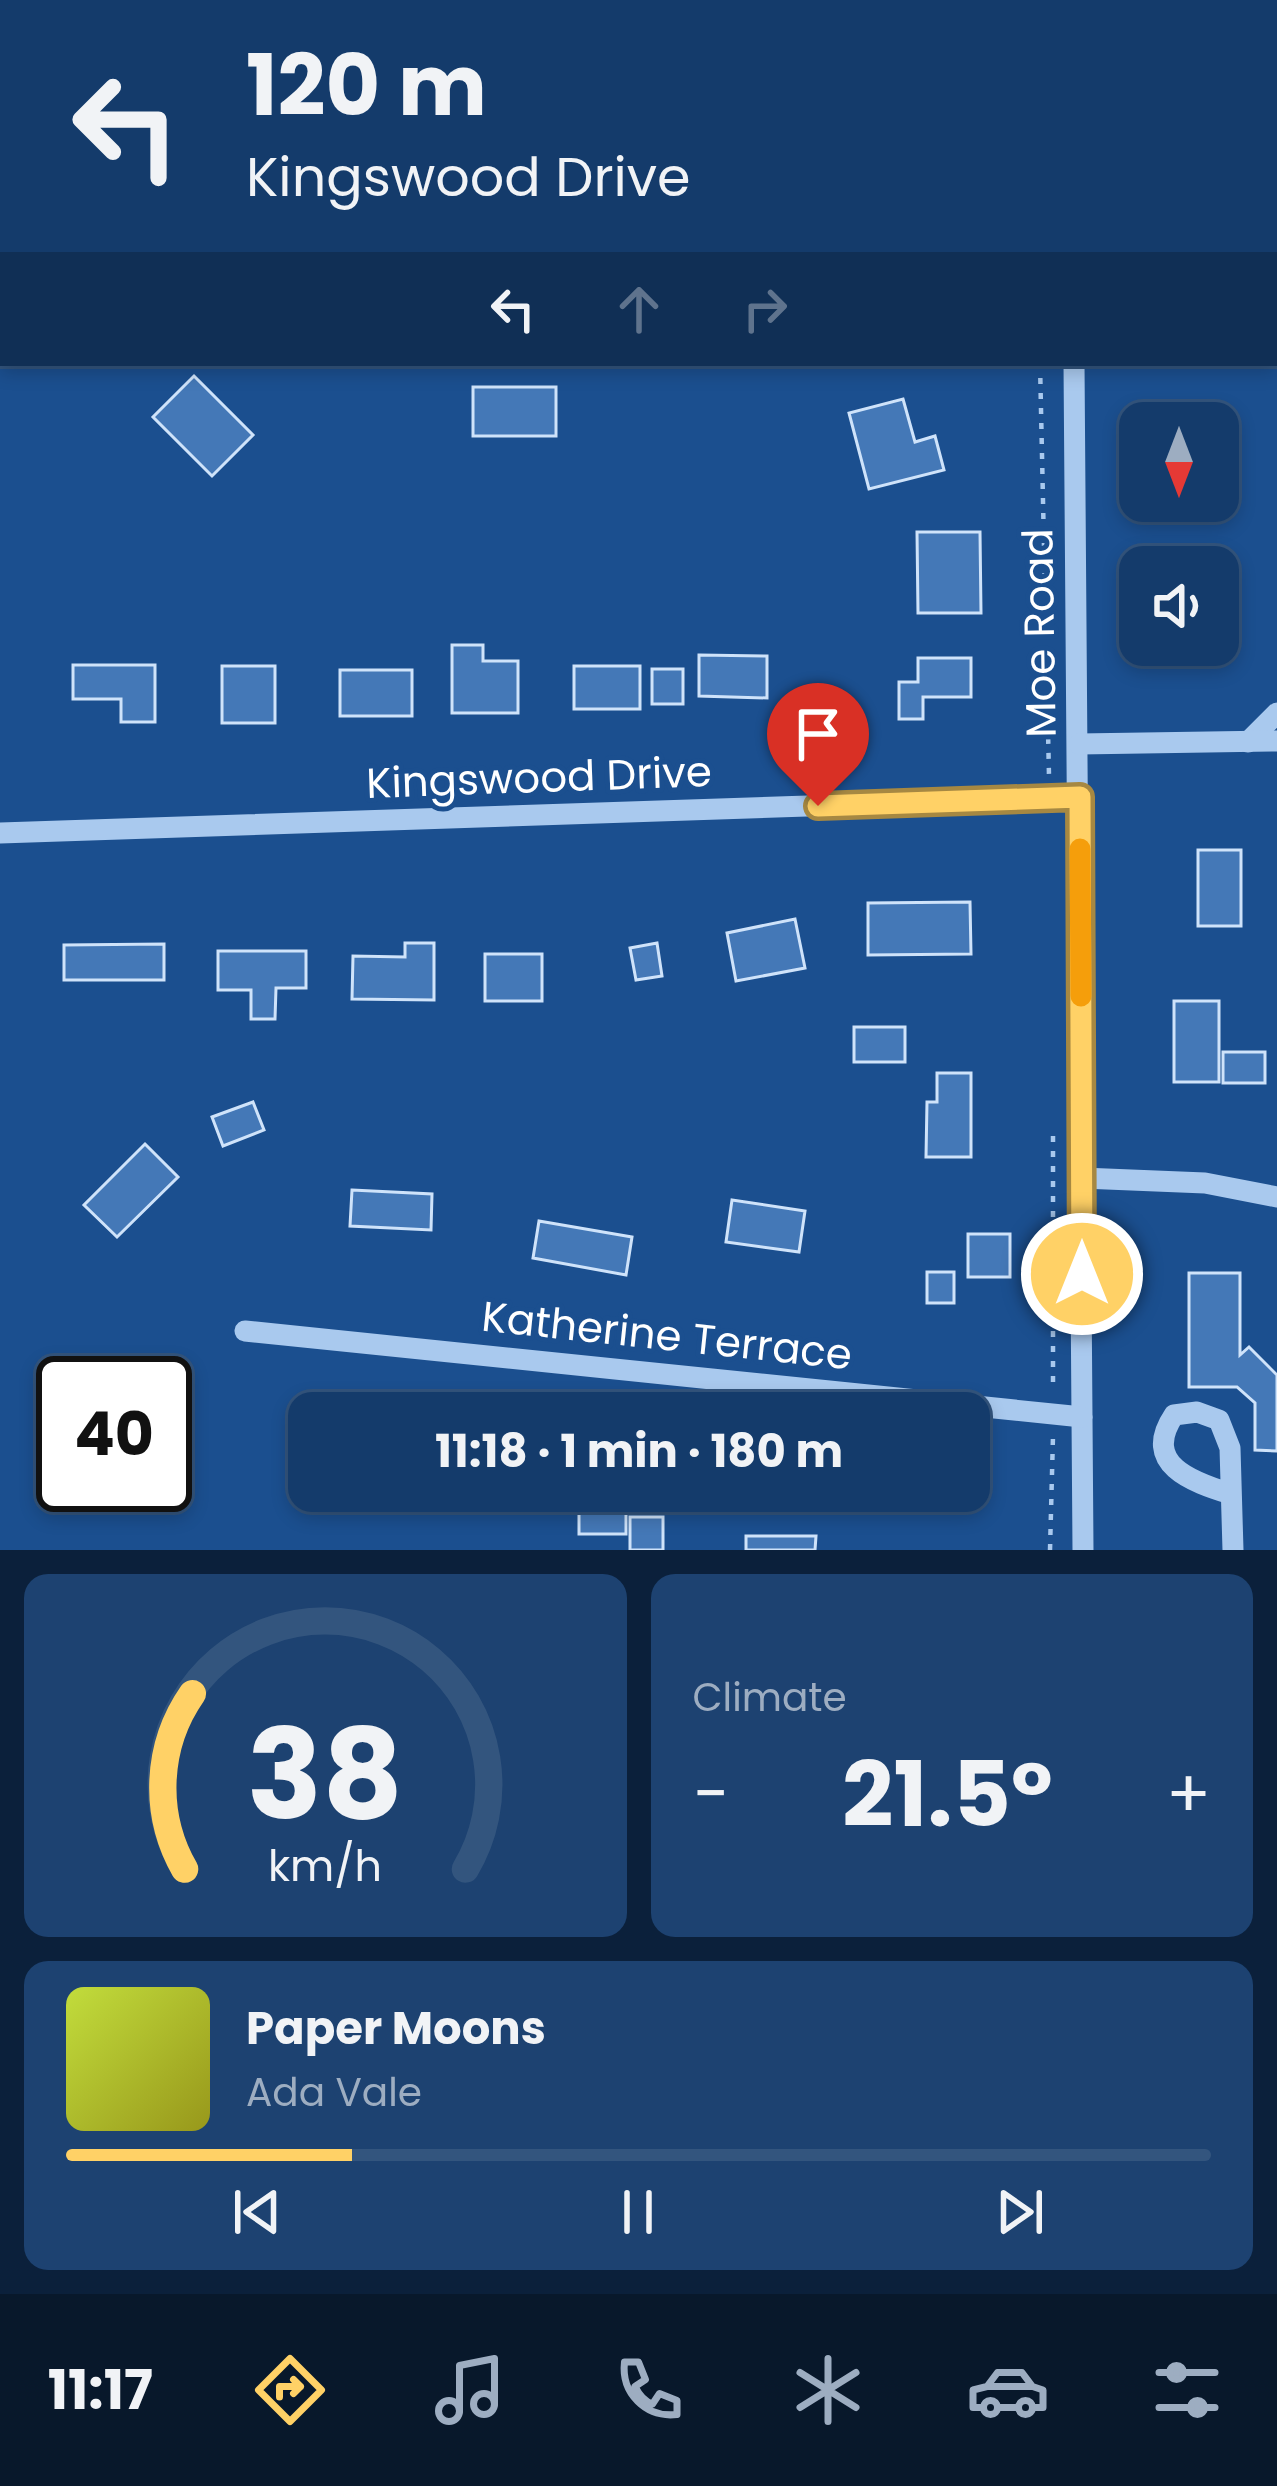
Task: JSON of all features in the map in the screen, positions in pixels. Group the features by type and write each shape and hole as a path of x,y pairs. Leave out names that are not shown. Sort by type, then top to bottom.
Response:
{"street":[{"name":"Moe Road","path":"1074,366 1083,1550"},
{"path":"1249,742 1277,713"},
{"path":"1079,744 1277,741"},
{"name":"Kingswood Drive","path":"0,833 1080,797"},
{"path":"1082,1178 1205,1183 1277,1197"},
{"name":"Katherine Terrace","path":"245,1331 1082,1417"},
{"path":"1231,1494 1233,1550"}],"path":[{"path":"1040,366 1051,798"},
{"path":"1050,1550 1053,1135"}],"building":[{"path":"194,376 253,435 212,476 153,417"},
{"path":"473,387 556,387 556,436 473,436"},
{"path":"903,399 915,442 935,436 944,470 869,489 849,413"},
{"path":"917,532 980,532 981,613 918,613"},
{"path":"452,645 483,645 483,661 518,661 518,713 452,713"},
{"path":"699,655 767,656 767,698 699,696"},
{"path":"918,658 971,658 971,697 923,697 923,719 899,719 899,682 918,682"},
{"path":"73,665 155,665 155,722 121,722 121,699 73,699"},
{"path":"222,666 275,666 275,723 222,723"},
{"path":"574,666 640,666 640,709 574,709"},
{"path":"652,669 683,669 683,704 652,704"},
{"path":"340,670 412,670 412,716 340,716"},
{"path":"1198,850 1241,850 1241,926 1198,926"},
{"path":"970,902 971,954 868,955 868,903"},
{"path":"795,919 805,968 736,981 727,933"},
{"path":"405,943 434,943 434,1000 352,999 353,956 405,957"},
{"path":"657,943 662,976 636,980 630,948"},
{"path":"164,944 164,980 64,980 64,945"},
{"path":"218,951 306,951 306,988 276,988 275,1019 251,1019 251,990 218,990"},
{"path":"485,954 542,954 542,1001 485,1001"},
{"path":"1174,1001 1219,1001 1219,1082 1174,1082"},
{"path":"854,1027 905,1027 905,1062 854,1062"},
{"path":"1223,1052 1265,1052 1265,1083 1223,1083"},
{"path":"937,1073 971,1073 971,1157 926,1157 927,1102 937,1102"},
{"path":"253,1102 264,1130 223,1146 212,1117"},
{"path":"145,1144 178,1177 117,1237 84,1205"},
{"path":"352,1190 432,1194 431,1230 350,1226"},
{"path":"732,1200 805,1211 799,1252 726,1242"},
{"path":"539,1221 632,1237 626,1275 533,1258"},
{"path":"968,1234 1010,1234 1010,1277 968,1277"},
{"path":"927,1272 954,1272 954,1303 927,1303"},
{"path":"1189,1273 1240,1273 1240,1355 1249,1347 1277,1375 1277,1451 1255,1450 1255,1403 1237,1387 1189,1387"},
{"path":"579,1512 626,1512 626,1534 579,1534"},
{"path":"630,1517 663,1517 663,1550 630,1550"},
{"path":"746,1536 816,1536 815,1550 746,1550"}],"slow traffic":[{"path":"1080,849 1081,996"}],"route":[{"path":"818,806 1080,797 1082,1274"}]}
